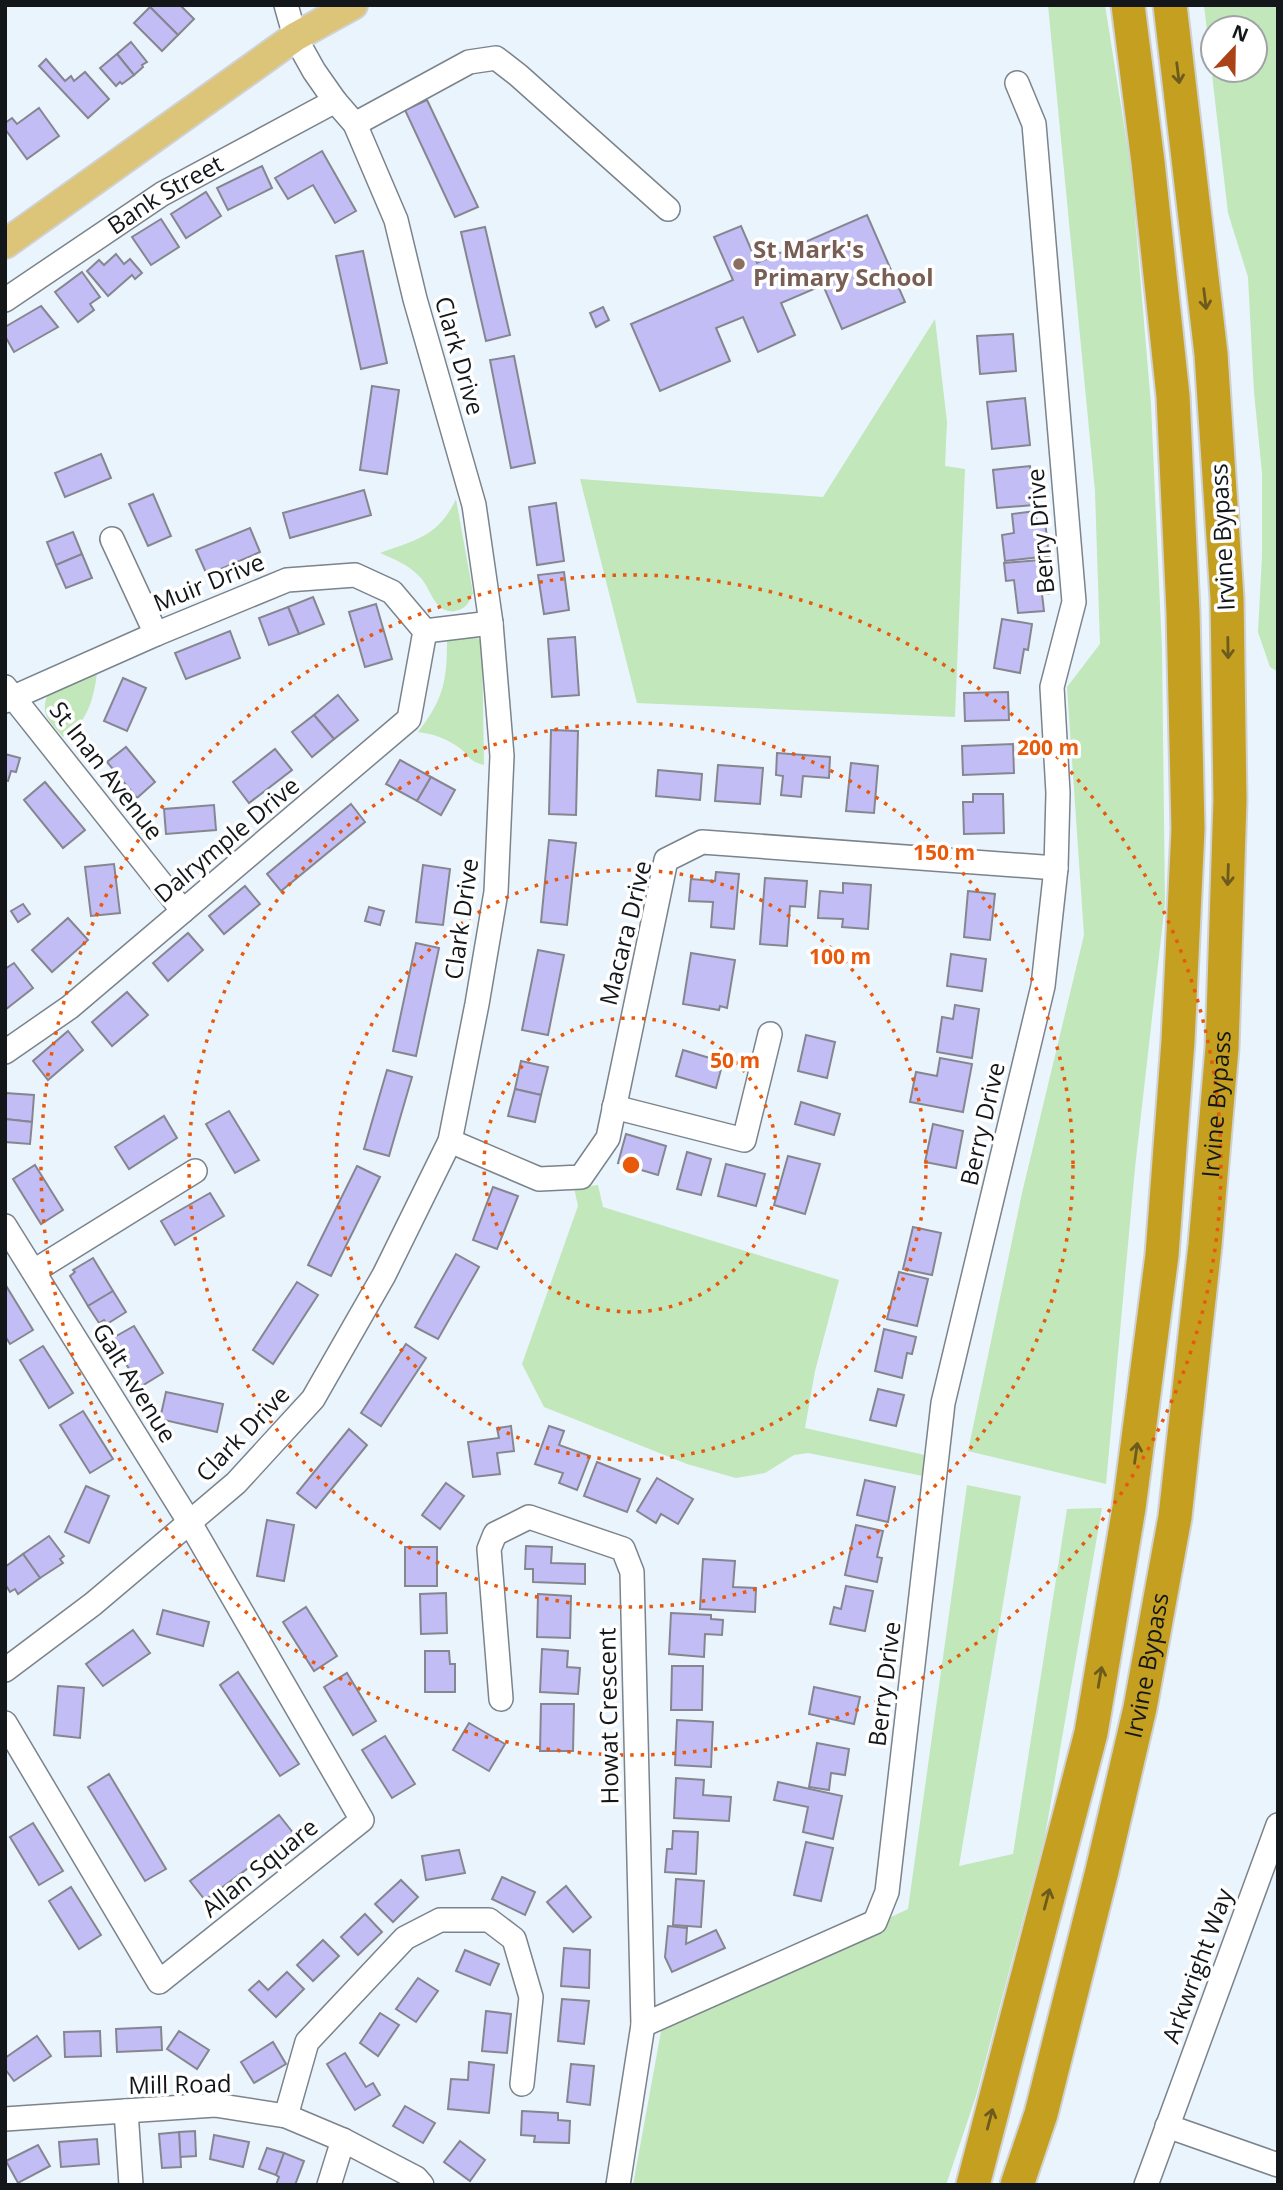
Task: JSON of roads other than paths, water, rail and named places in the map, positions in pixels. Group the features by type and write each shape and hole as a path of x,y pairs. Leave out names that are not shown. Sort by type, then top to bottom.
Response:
{"highway":[{"name":"Irvine Bypass","path":"973,2185 1091,1733 1129,1508 1162,1255 1178,1041 1188,828 1183,598 1172,397 1148,162 1128,5"},
{"name":"Irvine Bypass","path":"1017,2185 1041,2114 1102,1871 1140,1707 1172,1531 1203,1258 1222,1048 1230,800 1227,598 1212,354 1170,5"}],"main road":[{"name":"Bank Street","path":"5,244 295,37 353,5"}],"street":[{"path":"286,5 295,37"},
{"name":"Clark Drive","path":"5,1670 93,1604 236,1483 313,1399 384,1275 450,1141 477,1004 496,892 502,756 491,623 474,505 415,299 396,220 355,124 314,71 295,37"},
{"path":"355,124 469,62 496,58 668,209"},
{"name":"Berry Drive","path":"643,2025 875,1922 887,1892 943,1402 1043,986 1056,868 1059,793 1052,687 1074,601 1034,124 1017,83"},
{"name":"Bank Street","path":"5,300 162,194 335,101"},
{"path":"112,539 156,634"},
{"name":"Muir Drive","path":"8,695 287,580 355,576 392,592 425,631"},
{"path":"425,631 491,623"},
{"name":"Dalrymple Drive","path":"5,1052 69,1007 409,719 425,631"},
{"name":"St Inan Avenue","path":"8,695 183,911"},
{"name":"Macara Drive","path":"450,1141 539,1179 581,1177 608,1138 666,860 702,842 1056,868"},
{"path":"614,1107 744,1140 770,1034"},
{"path":"34,1271 195,1171"},
{"name":"Galt Avenue","path":"5,1226 190,1523"},
{"name":"Howat Crescent","path":"501,1699 489,1549 495,1534 529,1517 623,1549 632,1572 643,2025 618,2185"},
{"name":"Allan Square","path":"5,1723 159,1982 362,1820 190,1523"},
{"name":"Arkwright Way","path":"1146,2185 1278,1825"},
{"path":"286,2116 307,2042 405,1938 440,1920 489,1920 514,1939 531,1997 522,2084"},
{"name":"Mill Road","path":"5,2119 215,2105 286,2116 343,2140 416,2178 422,2185"},
{"path":"125,2111 131,2185"},
{"path":"1167,2126 1278,2165"},
{"path":"329,2185 343,2140"}],"place":[{"name":"St Mark's Primary School","path":"739,264"}]}
